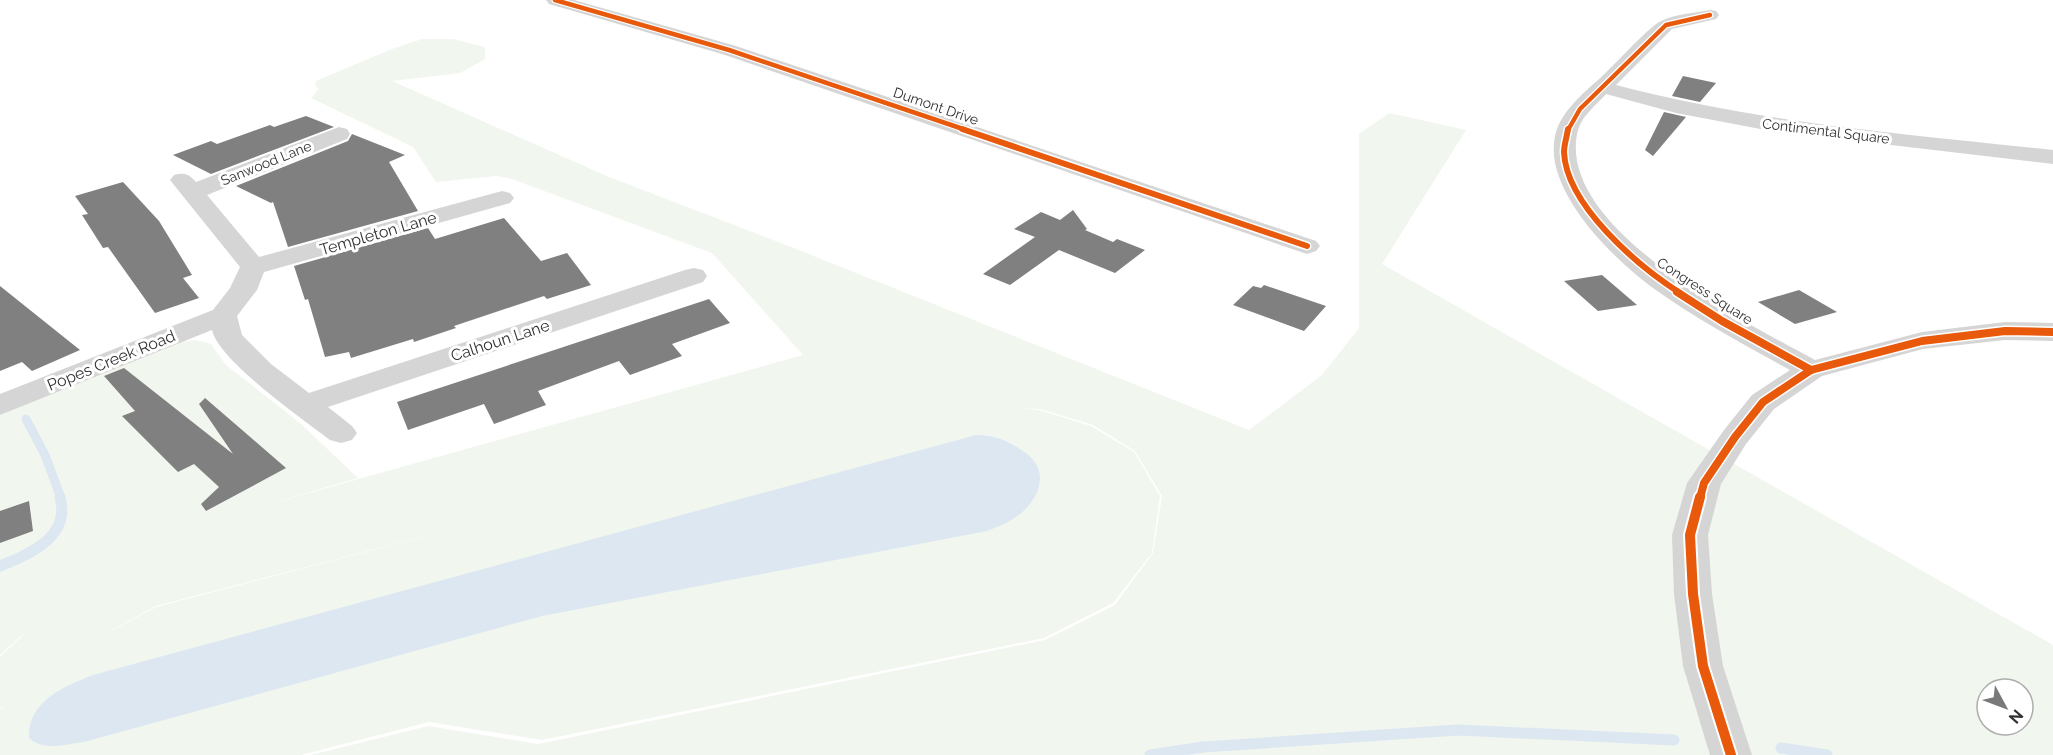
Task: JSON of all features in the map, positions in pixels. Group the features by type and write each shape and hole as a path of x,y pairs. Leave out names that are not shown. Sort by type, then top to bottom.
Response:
{"street":[{"name":"Dumont Drive","path":"555,0 729,50 1306,246"},
{"name":"Congress Square","path":"1710,15 1666,25 1580,109 1568,128 1564,152 1570,177 1583,203 1617,242 1661,281 1722,321 1811,370"},
{"name":"Contimental Square","path":"1602,87 1687,110 1771,125 2053,157"},
{"name":"Sanwood Lane","path":"253,267 188,186 339,134"},
{"name":"Templeton Lane","path":"253,267 502,198"},
{"path":"253,267 243,290 223,316 228,337 260,370 342,433"},
{"name":"Calhoun Lane","path":"306,404 694,276"},
{"name":"Popes Creek Road","path":"0,405 223,316"},
{"path":"1731,755 1703,666 1693,594 1690,534 1704,483 1735,437 1763,402 1811,370 1923,341 2005,331 2053,332"}],"shaded area":[{"path":"422,39 453,39 485,47 485,59 460,73 392,81 609,177 791,247 1249,430 1322,375 1359,328 1359,134 1389,113 1466,130 1382,264 2053,645 2053,755 311,755 428,726 538,744 1045,640 1115,605 1153,553 1162,496 1135,451 1093,425 1040,409 1024,408 1039,410 1091,426 1134,452 1160,496 1152,553 1113,603 1044,638 542,740 429,722 301,755 0,755 0,710 7,704 0,709 0,657 39,620 0,655 0,415 175,343 196,340 211,344 226,365 300,423 358,478 251,509 803,355 712,253 509,178 496,176 436,182 413,147 311,98 319,89 315,85 316,81","holes":["518,512 156,607 69,653 156,606"]},
{"path":"976,435 999,439 1020,449 1037,465 1040,475 1036,494 1023,512 1010,521 987,531 542,616 84,742 48,746 29,738 34,714 49,697 93,675"}],"building":[{"path":"1683,76 1716,83 1700,102 1672,96"},
{"path":"1664,112 1686,117 1653,156 1645,150"},
{"path":"306,116 334,127 211,174 173,155 211,141 217,144 270,125 274,127"},
{"path":"352,134 405,155 389,162 418,211 288,247 273,202 236,186 348,141"},
{"path":"123,182 159,221 192,275 183,278 199,298 155,313 108,247 103,248 82,215 88,214 75,196"},
{"path":"1073,210 1087,229 1085,230 1113,242 1117,239 1145,250 1115,273 1059,250 1010,285 983,274 1035,237 1014,229 1041,212 1060,220"},
{"path":"504,218 541,261 567,253 591,285 547,299 544,296 414,342 413,339 351,358 349,352 325,357 308,299 305,300 294,266 428,228 435,239"},
{"path":"1602,275 1637,305 1598,311 1564,281"},
{"path":"1264,285 1326,306 1304,331 1233,305 1253,286 1261,288"},
{"path":"0,286 80,350 32,371 22,362 0,371"},
{"path":"1799,290 1837,312 1795,324 1758,302"},
{"path":"709,299 730,323 672,344 682,356 630,375 619,361 538,391 546,405 494,424 484,404 408,430 397,402"},
{"path":"124,368 233,454 199,404 205,398 286,468 206,511 201,504 219,487 194,464 178,472 122,416 135,411 104,376"},
{"path":"29,501 33,531 0,543 0,511"}],"waterway":[{"path":"26,419 45,455 61,498"},
{"path":"0,566 36,549 54,533 60,523 62,511 60,497"},
{"path":"1150,755 1203,747 1458,730 1674,740"},
{"path":"1781,748 1827,755"}],"cycle path":[{"path":"555,0 729,50 1307,246"},
{"path":"1710,15 1666,25 1580,109 1568,128 1564,152 1570,177 1583,203 1617,242 1661,281 1722,321 1811,370"},
{"path":"1731,755 1703,666 1693,594 1690,535 1704,483 1735,437 1763,402 1811,370 1922,341 2005,331 2053,332"}]}
